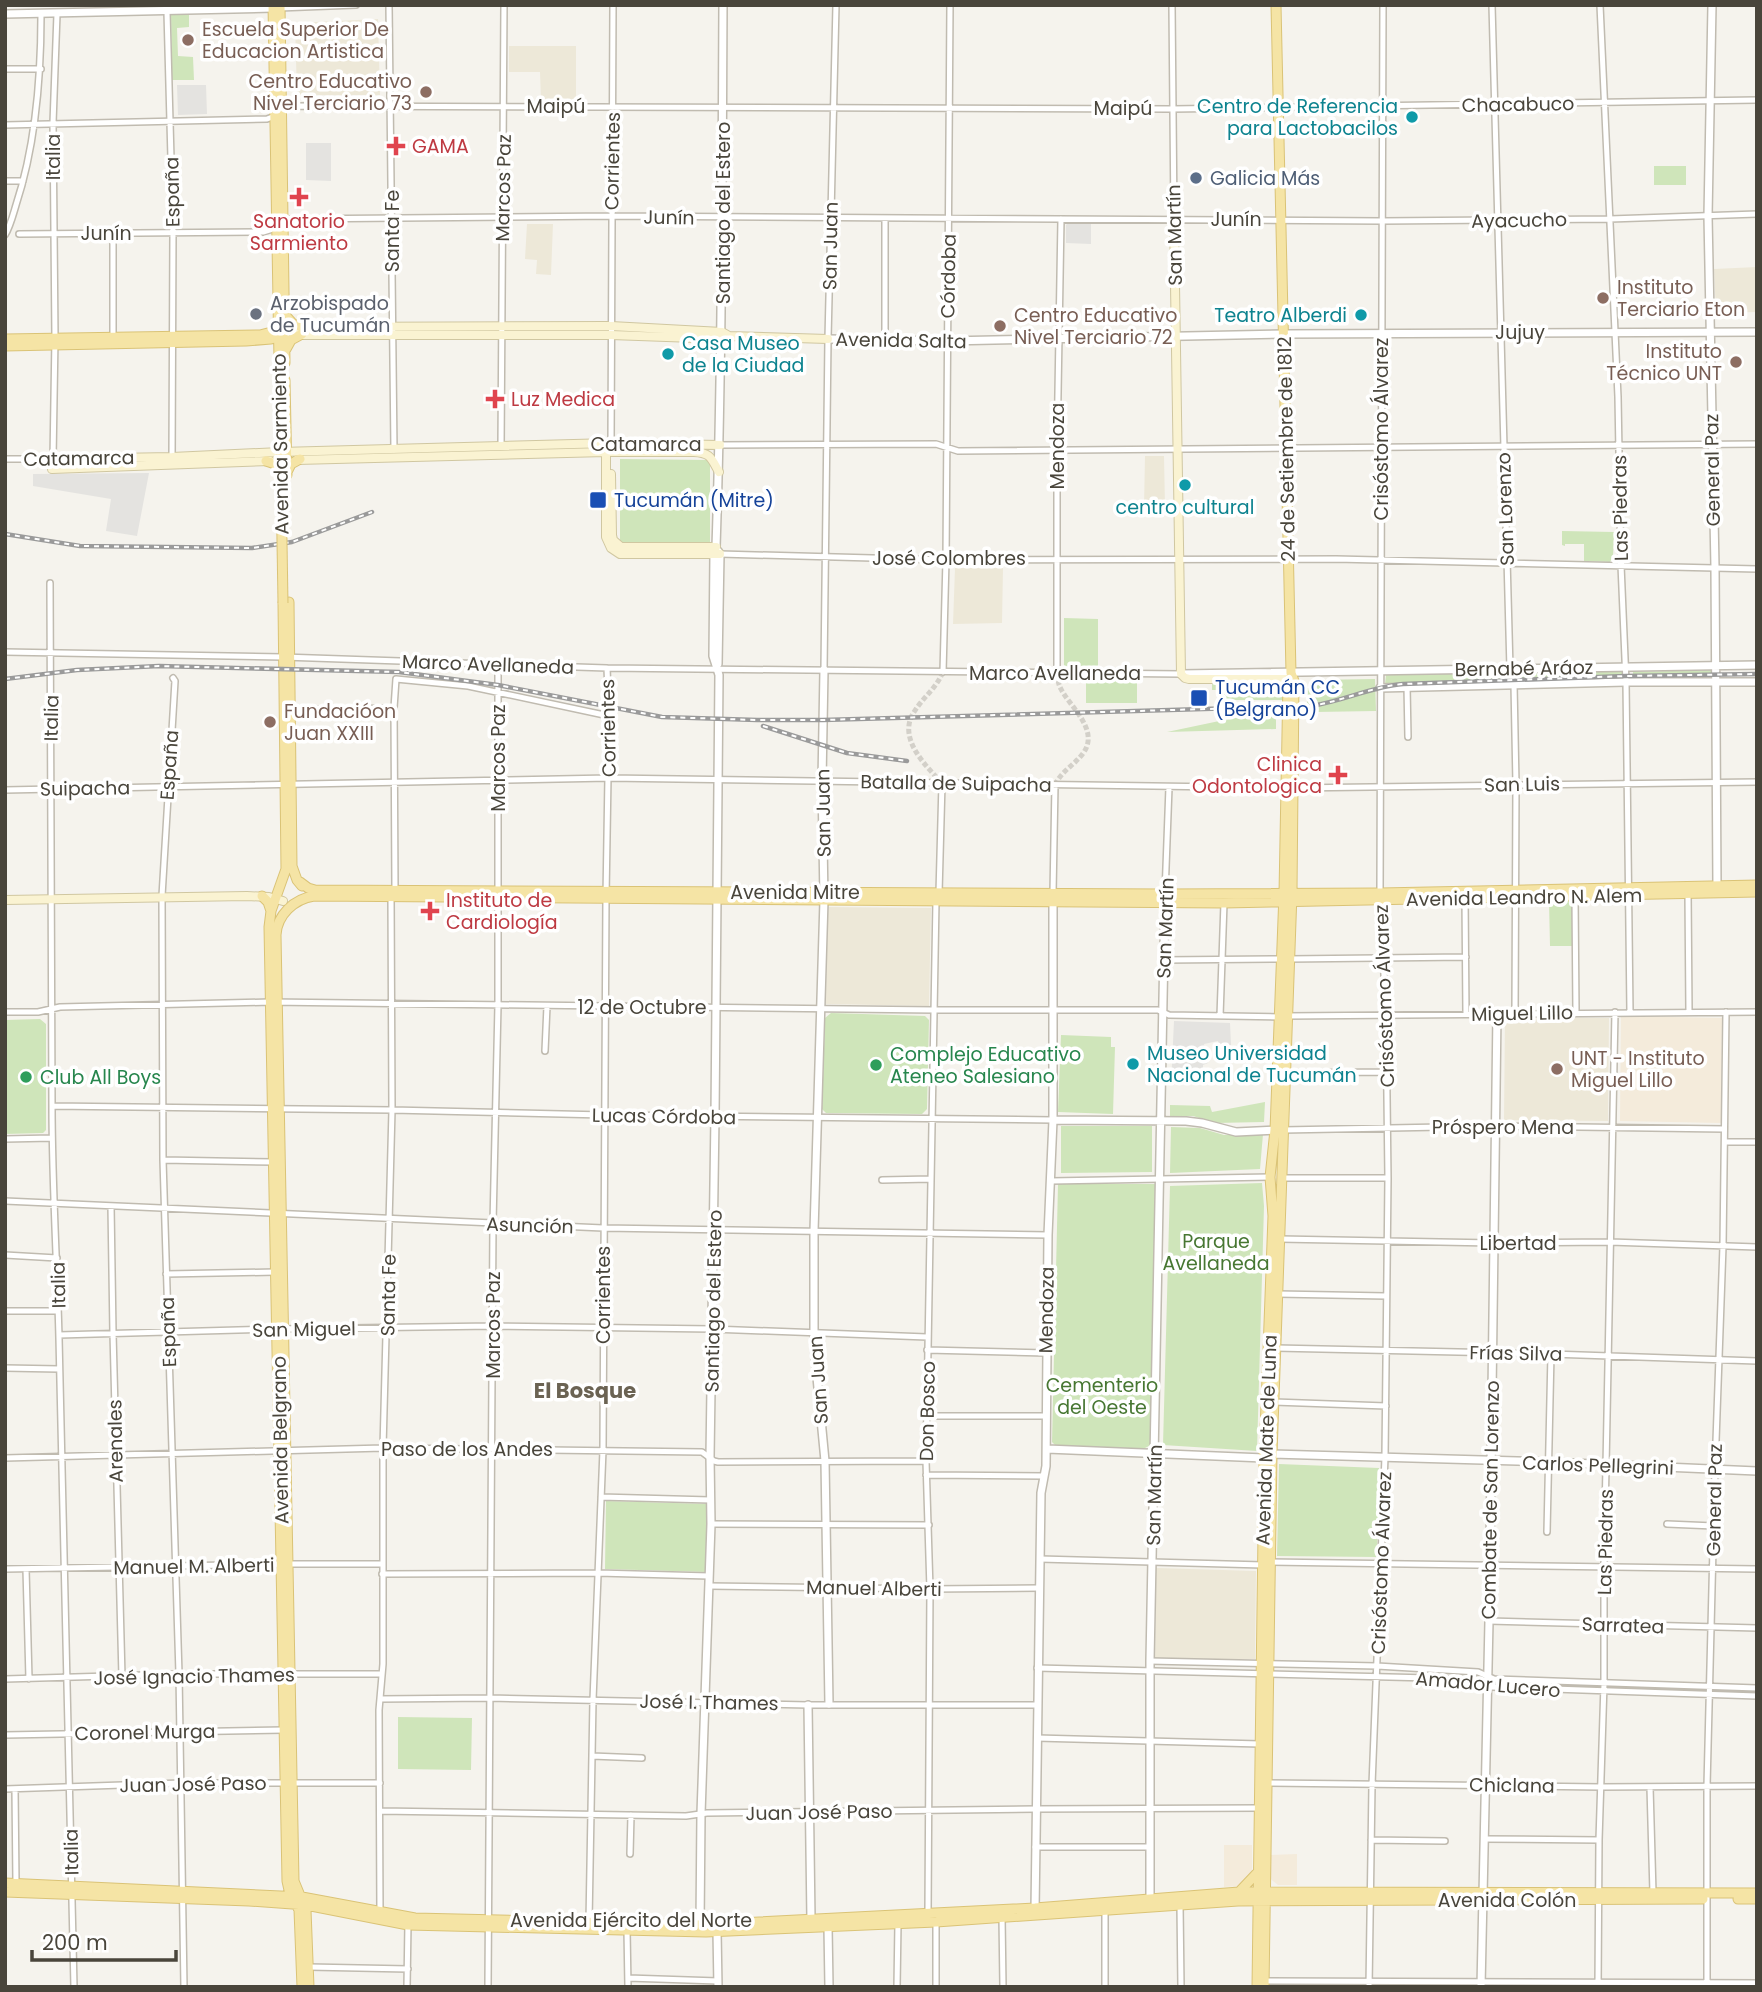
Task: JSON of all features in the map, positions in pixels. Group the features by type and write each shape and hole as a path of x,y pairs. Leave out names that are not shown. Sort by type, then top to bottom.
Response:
{"main road":[{"name":"24 de Setiembre de 1812","path":"1276,5 1288,559 1288,897"},
{"name":"Avenida Sarmiento","path":"277,7 287,657 286,869 282,881"},
{"name":"San Martín","path":"1174,219 1181,674"},
{"path":"281,317 302,331 291,340 282,354 259,338 273,328 281,317"},
{"name":"Avenida Salta","path":"281,333 611,331 828,339"},
{"path":"5,339 55,342 259,338 281,333"},
{"path":"5,346 113,337 172,339"},
{"name":"Catamarca","path":"52,468 172,462 212,455 394,454 720,445"},
{"name":"Catamarca","path":"610,449 705,452 719,472"},
{"name":"Corrientes","path":"610,449 614,547"},
{"name":"Catamarca","path":"53,459 266,461 284,456 300,460 394,454"},
{"path":"284,477 291,464 300,460"},
{"path":"266,461 278,466 284,477"},
{"name":"José Colombres","path":"614,547 717,552"},
{"name":"Avenida Sarmiento","path":"287,657 290,710 287,785 292,866 298,881"},
{"name":"Marco Avellaneda","path":"1181,674 1189,679 1289,676"},
{"path":"1288,878 1305,897 1296,905 1287,921 1278,906 1265,897 1288,878"},
{"path":"5,900 262,896 279,897 287,903 298,902 304,889 298,881 282,881 279,897"},
{"name":"Avenida Mitre","path":"298,881 315,890 393,892 1288,897"},
{"name":"Avenida Leandro N. Alem","path":"1380,897 1628,892 1757,886"},
{"name":"Avenida Leandro N. Alem","path":"1716,889 1757,892"},
{"name":"Avenida Mitre","path":"298,902 314,896 393,892"},
{"name":"Avenida Leandro N. Alem","path":"1288,897 1465,898 1516,893 1575,897 1628,892"},
{"path":"262,896 271,911"},
{"name":"Avenida Belgrano","path":"279,897 271,911 277,1108 286,1674 294,1881 306,1920 309,1987"},
{"name":"Avenida Mitre","path":"1165,898 1224,903 1265,897"},
{"name":"Avenida Mate de Luna","path":"1268,1456 1274,1402 1280,1239 1281,1178 1278,1130 1288,897"},
{"name":"Avenida Belgrano","path":"274,1002 277,925 281,915 298,902"},
{"name":"Avenida Mate de Luna","path":"1261,1985 1261,1896 1267,1783 1266,1563 1273,1216 1270,1177 1284,1073 1283,1016"},
{"name":"Avenida Belgrano","path":"277,1108 274,1162 279,1213 277,1272 281,1329"},
{"name":"Avenida Mate de Luna","path":"1262,1872 1259,1808 1265,1668"},
{"name":"Avenida Belgrano","path":"286,1674 284,1730 289,1783 287,1881 289,1890 300,1901 302,1987"},
{"path":"1262,1872 1273,1888 1287,1897 1271,1907 1261,1920 1239,1896 1262,1872"},
{"path":"271,1896 281,1893 287,1881"},
{"name":"Avenida Ejército del Norte","path":"5,1883 72,1890"},
{"name":"Avenida Ejército del Norte","path":"5,1892 72,1890 271,1896 380,1912 408,1921"},
{"name":"Avenida Colón","path":"1599,1896 1653,1893 1757,1899"},
{"name":"Avenida Colón","path":"1261,1896 1707,1896 1757,1893"},
{"name":"Avenida Ejército del Norte","path":"183,1895 249,1901 300,1901 322,1908 408,1921 708,1929 904,1915 932,1919"},
{"name":"Avenida Ejército del Norte","path":"1033,1912 1156,1907 1239,1896"},
{"name":"Avenida Ejército del Norte","path":"708,1929 811,1919 898,1924 1149,1899 1261,1896"},
{"path":"306,1920 322,1908"},
{"name":"Avenida Ejército del Norte","path":"489,1923 589,1922 627,1926"}],"street":[{"path":"19,5 19,15"},
{"path":"5,15 154,8 167,12 356,5"},
{"name":"Santa Fe","path":"389,5 394,454"},
{"name":"Marcos Paz","path":"501,451 503,5"},
{"name":"Corrientes","path":"610,449 613,5"},
{"name":"Santiago del Estero","path":"718,1984 708,1929 701,1814 709,1586 714,1230 719,675 713,656 724,336 723,5"},
{"name":"San Juan","path":"829,1704 824,1461 814,1334 814,1231 824,896 822,780 836,5"},
{"name":"Córdoba","path":"943,672 950,5"},
{"name":"San Martín","path":"1172,5 1174,219"},
{"name":"Crisóstomo Álvarez","path":"1369,1984 1372,1785 1385,1457 1388,1178 1387,1016 1380,897 1384,5"},
{"name":"San Lorenzo","path":"1492,5 1510,669 1514,684 1515,1013"},
{"name":"Las Piedras","path":"1600,5 1618,397 1626,682 1630,1012"},
{"name":"General Paz","path":"1712,5 1708,216 1715,567 1716,889"},
{"name":"España","path":"167,12 173,232 172,462"},
{"name":"Italia","path":"52,468 55,342 53,123 57,14"},
{"name":"Italia","path":"6,235 23,181 34,125 41,69 41,15"},
{"path":"5,69 41,69"},
{"name":"Chacabuco","path":"1280,107 1757,100"},
{"name":"Maipú","path":"5,125 267,119 289,106 949,109 1280,107"},
{"path":"5,181 23,181"},
{"name":"Ayacucho","path":"1282,219 1610,219 1757,214"},
{"name":"Junín","path":"19,234 263,232 291,219 611,216 1282,219"},
{"path":"885,219 885,340"},
{"name":"Mendoza","path":"1057,673 1061,219"},
{"path":"113,233 113,337"},
{"name":"Jujuy","path":"1284,334 1757,332"},
{"name":"Avenida Salta","path":"828,339 1058,340 1284,334"},
{"name":"Catamarca","path":"720,445 936,444 958,451 1057,451 1757,444"},
{"name":"Catamarca","path":"5,459 53,459"},
{"name":"José Colombres","path":"717,552 946,559 1381,559 1757,569"},
{"name":"Italia","path":"50,583 52,1138 74,1987"},
{"name":"Marco Avellaneda","path":"5,652 287,657 607,668 1181,674"},
{"name":"Marcos Paz","path":"488,1987 493,1223 499,893 498,664"},
{"name":"Bernabé Aráoz","path":"1289,676 1625,666 1757,665"},
{"name":"Corrientes","path":"589,1922 593,1700 603,1450 606,894 610,716 607,668"},
{"name":"España","path":"173,678 175,681 162,896 163,1160 179,1675 184,1987"},
{"name":"Santa Fe","path":"380,1912 383,1448 392,1110 390,1003 396,679 443,682 498,692"},
{"name":"Bernabé Aráoz","path":"1380,688 1757,682"},
{"path":"1407,686 1408,737"},
{"path":"498,692 610,716"},
{"path":"290,710 394,708"},
{"name":"Batalla de Suipacha","path":"287,785 609,778 1290,788"},
{"name":"San Luis","path":"1290,788 1757,782"},
{"path":"937,897 942,783"},
{"name":"Suipacha","path":"5,790 287,785"},
{"name":"Mendoza","path":"1033,1912 1041,1493 1047,1449 1045,1353 1053,1120 1055,785"},
{"name":"San Martín","path":"1149,1899 1150,1661 1156,1453 1162,1012 1169,787"},
{"path":"1688,890 1689,1012"},
{"name":"Don Bosco","path":"936,1987 932,1919 930,1589 926,1461 937,897"},
{"path":"1575,897 1576,1012"},
{"path":"1465,898 1466,1014"},
{"path":"1220,1016 1224,903"},
{"path":"1164,960 1466,957"},
{"name":"12 de Octubre","path":"5,1012 38,1012 52,1008 274,1002 1158,1010 1169,1015 1283,1016"},
{"path":"545,1051 547,1006"},
{"name":"Miguel Lillo","path":"1283,1016 1576,1012 1757,1013"},
{"name":"Las Piedras","path":"1598,1984 1615,1012"},
{"name":"General Paz","path":"1707,1985 1707,1786 1723,1246 1726,1012"},
{"name":"Combate de San Lorenzo","path":"1481,1984 1497,1013"},
{"path":"1284,1073 1388,1072"},
{"name":"Lucas Córdoba","path":"52,1106 392,1110 496,1114 1161,1120 1196,1122 1236,1132 1278,1130"},
{"name":"Próspero Mena","path":"1278,1130 1496,1126 1724,1129"},
{"path":"5,1139 52,1138"},
{"path":"1725,1142 1757,1142"},
{"path":"163,1160 274,1162"},
{"path":"1051,1181 1270,1177"},
{"path":"1281,1178 1388,1178"},
{"path":"882,1180 931,1180"},
{"name":"Asunción","path":"5,1201 603,1228 1048,1235"},
{"name":"Arenales","path":"111,1206 122,1677"},
{"name":"Libertad","path":"1280,1239 1493,1244 1610,1242 1757,1247"},
{"path":"5,1255 57,1258"},
{"path":"166,1274 277,1272"},
{"path":"1278,1294 1387,1296"},
{"path":"5,1311 58,1311"},
{"name":"San Miguel","path":"59,1335 493,1326 712,1329 928,1337"},
{"name":"Frías Silva","path":"1276,1348 1757,1362"},
{"path":"927,1350 1045,1353"},
{"path":"1547,1532 1551,1354"},
{"path":"5,1368 60,1369"},
{"path":"1274,1402 1385,1406"},
{"path":"927,1416 1046,1416"},
{"name":"Paso de los Andes","path":"5,1458 383,1448 702,1452 718,1462 926,1461"},
{"path":"1047,1449 1268,1456"},
{"name":"Carlos Pellegrini","path":"1268,1456 1385,1457 1757,1471"},
{"path":"926,1475 1044,1476"},
{"path":"601,1497 710,1500"},
{"path":"710,1524 929,1525"},
{"path":"1667,1524 1714,1526"},
{"path":"1040,1559 1757,1569"},
{"name":"Manuel M. Alberti","path":"5,1569 382,1564"},
{"path":"26,1569 29,1679"},
{"path":"382,1574 598,1573 709,1576"},
{"name":"Manuel Alberti","path":"709,1586 1039,1588"},
{"name":"Sarratea","path":"1489,1621 1757,1628"},
{"path":"1150,1661 1210,1662 1265,1668"},
{"path":"1210,1662 1210,1673"},
{"path":"1322,1665 1322,1675"},
{"name":"Amador Lucero","path":"1265,1668 1377,1666 1478,1672 1494,1679 1757,1688"},
{"path":"1037,1668 1210,1673 1265,1668"},
{"name":"Amador Lucero","path":"1265,1668 1322,1675 1475,1680 1488,1686 1757,1696"},
{"path":"1429,1669 1429,1678"},
{"name":"José Ignacio Thames","path":"5,1679 382,1674"},
{"name":"José I. Thames","path":"380,1699 1038,1705"},
{"path":"808,1704 811,1919"},
{"name":"Coronel Murga","path":"5,1734 284,1730"},
{"path":"1037,1738 1260,1744"},
{"path":"592,1756 642,1758"},
{"name":"Juan José Paso","path":"5,1789 181,1783 380,1783"},
{"name":"Chiclana","path":"1267,1783 1757,1786"},
{"path":"1650,1787 1653,1893"},
{"path":"15,1789 16,1883"},
{"name":"Juan José Paso","path":"380,1811 687,1816 930,1810 1259,1808"},
{"path":"630,1854 631,1815"},
{"path":"1484,1839 1600,1840"},
{"path":"1371,1840 1445,1841"},
{"path":"1035,1847 1149,1847"},
{"path":"1149,1899 1156,1907"},
{"path":"1105,1987 1104,1911 1112,1903"},
{"path":"1180,1905 1181,1987"},
{"path":"1002,1914 1003,1987"},
{"path":"897,1987 898,1924 904,1915"},
{"path":"407,1987 408,1921"},
{"path":"828,1922 830,1987"},
{"path":"627,1926 628,1987"},
{"path":"309,1967 408,1969"},
{"path":"628,1979 718,1984"},
{"path":"1261,1985 1757,1983"}],"shaded area":[{"path":"378,19 380,95 297,95 295,23"},
{"path":"509,46 576,46 576,100 541,100 540,72 509,72"},
{"path":"177,85 206,85 207,114 178,115"},
{"path":"306,143 331,143 331,181 306,180"},
{"path":"1070,221 1091,221 1091,244 1066,243 1066,225"},
{"path":"527,224 553,224 551,275 536,274 537,260 525,259"},
{"path":"1757,267 1757,312 1716,313 1714,269"},
{"path":"1145,456 1164,456 1165,507 1144,507"},
{"path":"149,473 137,536 106,531 111,499 33,486 33,474"},
{"path":"955,568 1003,568 1002,623 953,624"},
{"path":"827,907 931,908 929,1006 826,1004"},
{"path":"1621,1016 1722,1018 1721,1123 1620,1121"},
{"name":"UNT - Instituto Miguel Lillo","path":"1505,1017 1609,1018 1608,1121 1504,1120"},
{"path":"1174,1021 1230,1023 1231,1045 1220,1049 1218,1041 1204,1044 1208,1063 1203,1065 1203,1068 1188,1071 1190,1081 1171,1085"},
{"path":"1156,1568 1256,1571 1255,1659 1155,1659"},
{"path":"1224,1845 1252,1845 1252,1879 1241,1886 1224,1887"},
{"path":"1297,1854 1297,1885 1278,1885 1268,1877 1268,1855"}],"green space":[{"path":"189,13 189,27 177,28 178,56 193,57 194,80 172,80 171,14"},
{"path":"1654,166 1686,166 1686,185 1654,185"},
{"path":"620,459 710,460 710,542 620,542"},
{"path":"1562,531 1614,532 1613,556 1610,562 1584,561 1584,544 1562,545"},
{"path":"1064,618 1098,619 1098,669 1068,669 1064,665"},
{"path":"1713,670 1714,679 1633,680 1633,672"},
{"path":"1625,671 1624,680 1523,682 1521,673"},
{"path":"1513,672 1516,679 1385,684 1386,675"},
{"path":"1375,679 1376,711 1315,712 1314,704 1307,704 1307,688 1314,688 1314,680"},
{"path":"1086,681 1137,681 1137,703 1086,703"},
{"path":"1283,683 1283,700 1219,700 1219,690 1212,690 1212,684"},
{"path":"1243,716 1276,716 1276,729 1167,732"},
{"path":"1573,900 1573,946 1550,946 1549,901"},
{"name":"Complejo Educativo Ateneo Salesiano","path":"831,1013 925,1016 929,1020 927,1109 922,1114 826,1113 822,1109 825,1018"},
{"name":"Club All Boys","path":"40,1019 46,1024 46,1130 43,1133 5,1134 5,1020"},
{"path":"1061,1035 1111,1037 1111,1047 1115,1047 1113,1114 1058,1112"},
{"path":"1265,1102 1264,1122 1215,1123 1193,1116 1170,1116 1170,1105 1210,1106 1212,1112"},
{"path":"1061,1126 1152,1126 1152,1172 1061,1173"},
{"path":"1171,1127 1200,1128 1224,1135 1263,1134 1260,1169 1170,1173"},
{"name":"Parque Avellaneda","path":"1262,1183 1264,1206 1257,1451 1163,1445 1170,1186"},
{"name":"Cementerio del Oeste","path":"1058,1184 1155,1184 1151,1445 1143,1449 1056,1446 1052,1442"},
{"path":"1279,1464 1379,1468 1377,1557 1277,1556"},
{"path":"606,1501 708,1504 707,1572 605,1569"},
{"path":"398,1717 472,1718 471,1770 398,1769"}],"tunnel":[{"path":"942,783 915,750 909,732 914,712 943,672"},
{"path":"1055,785 1061,775 1077,761 1088,743 1086,727 1060,687 1057,673"}],"railway":[{"path":"5,534 80,546 252,548 292,542 372,512"},
{"path":"5,679 77,670 159,666 399,672 498,685 662,717 823,720 1311,706 1403,684 1757,674"},
{"path":"763,726 847,753 907,761"}],"place":[{"name":"Escuela Superior De Educacion Artistica","path":"188,40"},
{"name":"Centro Educativo Nivel Terciario 73","path":"426,92"},
{"name":"Centro de Referencia para Lactobacilos","path":"1412,117"},
{"name":"GAMA","path":"396,146"},
{"name":"Galicia Más","path":"1196,178"},
{"name":"Sanatorio Sarmiento","path":"299,197"},
{"name":"Instituto Terciario Eton","path":"1603,298"},
{"name":"Arzobispado de Tucumán","path":"256,314"},
{"name":"Teatro Alberdi","path":"1361,315"},
{"name":"Centro Educativo Nivel Terciario 72","path":"1000,326"},
{"name":"Casa Museo de la Ciudad","path":"668,354"},
{"name":"Instituto Técnico UNT","path":"1736,362"},
{"name":"Luz Medica","path":"495,399"},
{"name":"centro cultural","path":"1185,485"},
{"name":"Tucumán (Mitre)","path":"598,500"},
{"name":"Tucumán CC (Belgrano)","path":"1199,698"},
{"name":"Fundacióon Juan XXIII","path":"270,722"},
{"name":"Clinica Odontologica","path":"1338,775"},
{"name":"Instituto de Cardiología","path":"430,911"},
{"name":"Museo Universidad Nacional de Tucumán","path":"1133,1064"},
{"name":"Complejo Educativo Ateneo Salesiano","path":"876,1065"},
{"name":"UNT - Instituto Miguel Lillo","path":"1557,1069"},
{"name":"Club All Boys","path":"26,1077"}],"district":[{"name":"El Bosque","path":"585,1391"}]}
